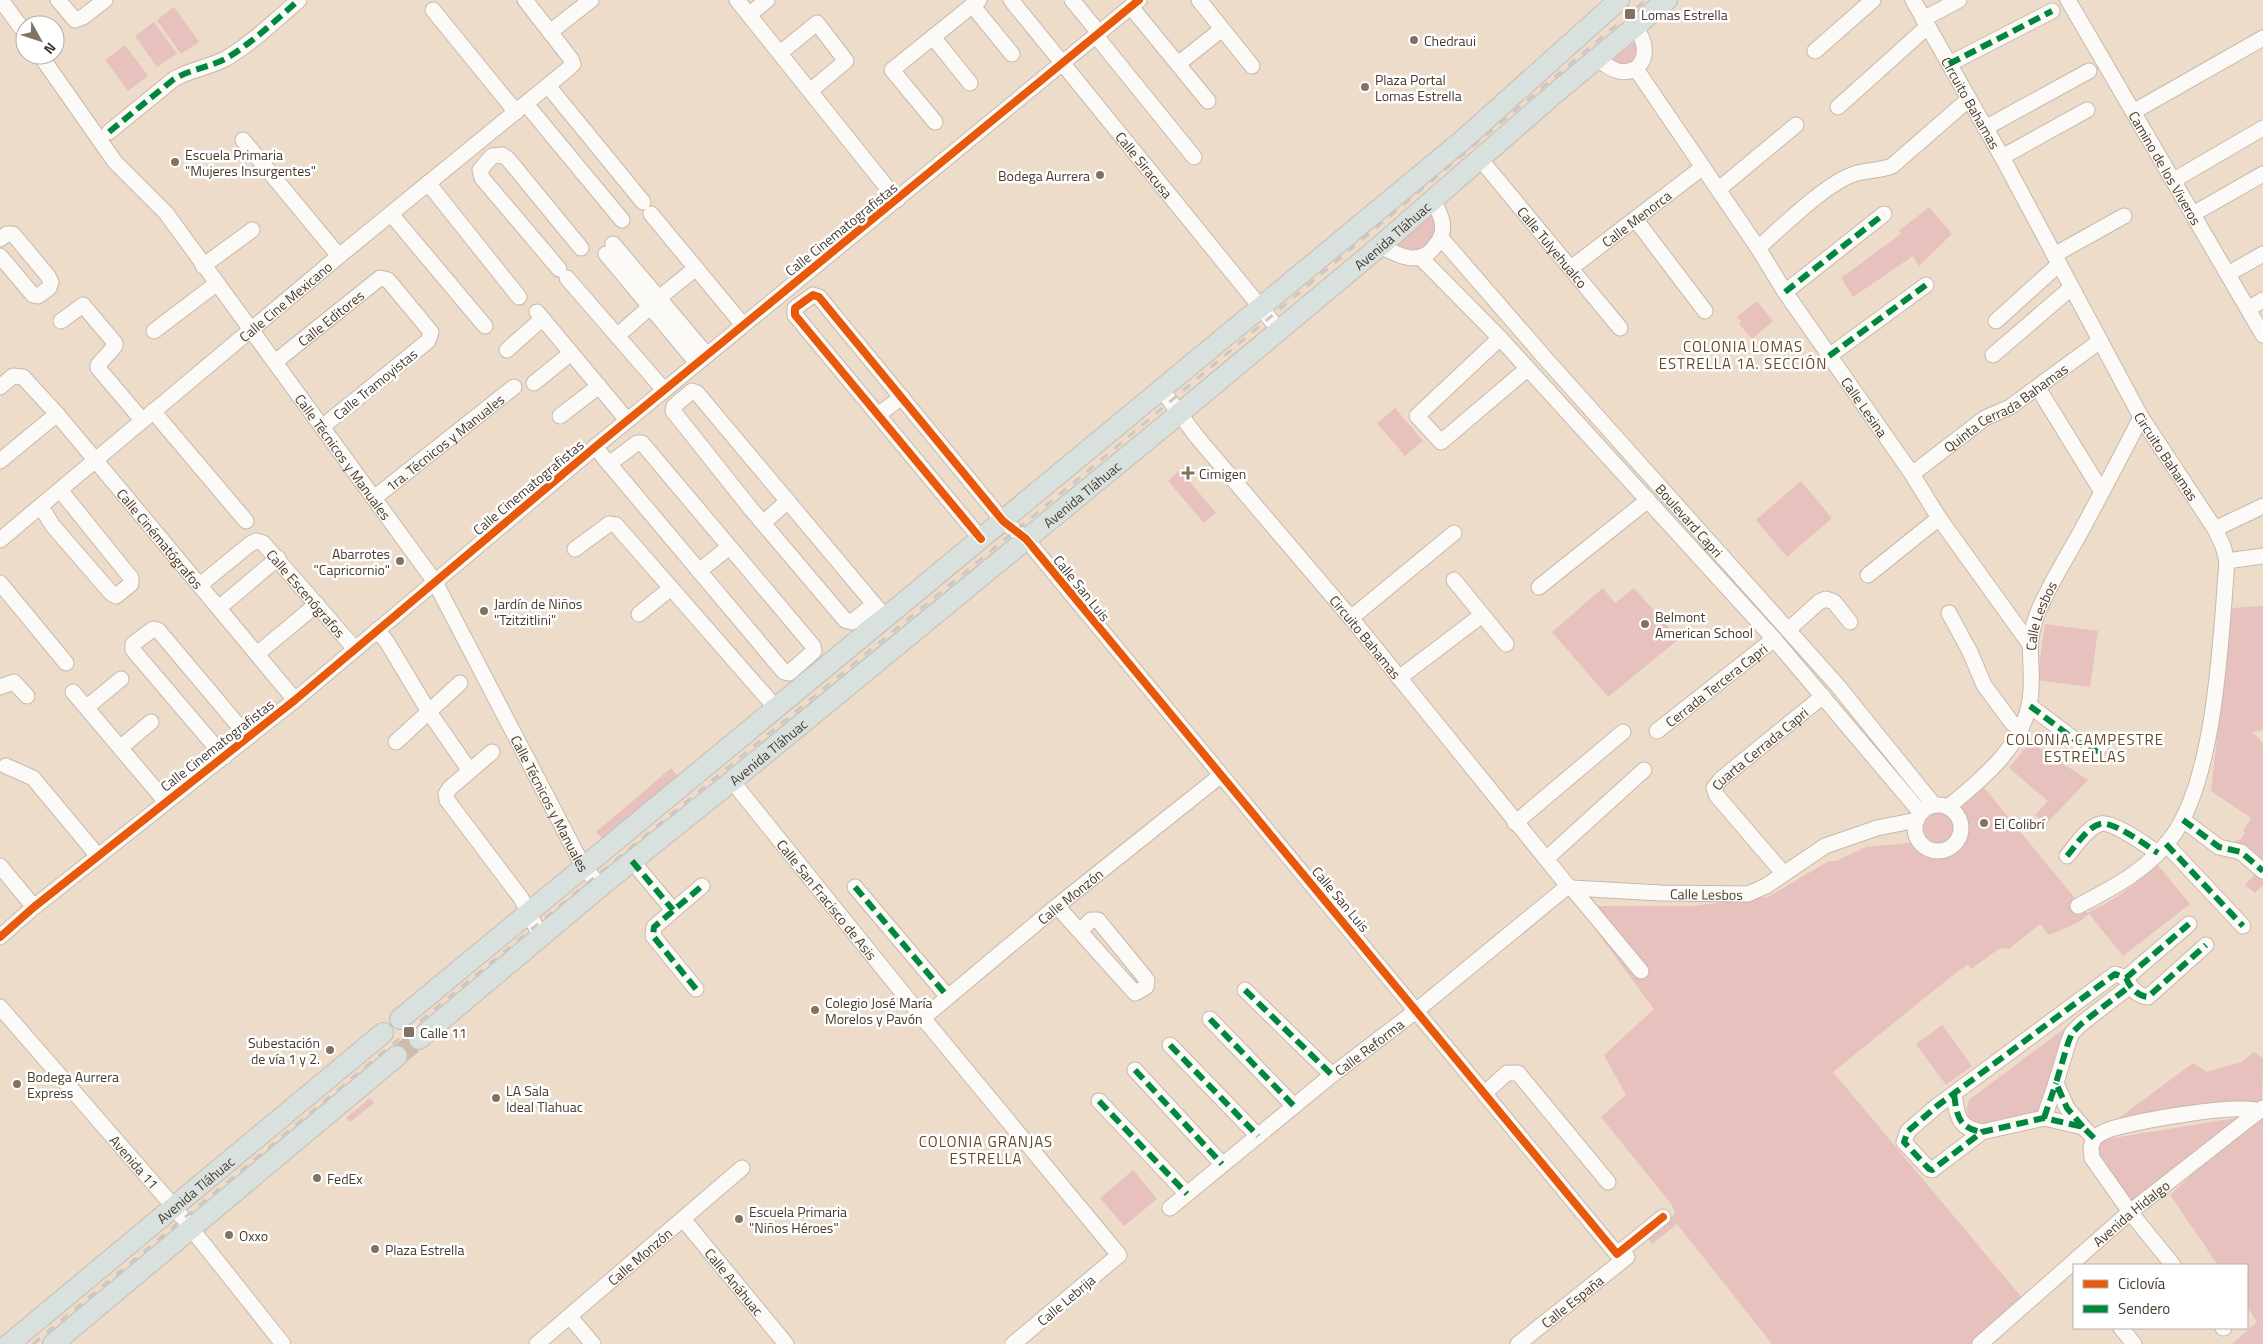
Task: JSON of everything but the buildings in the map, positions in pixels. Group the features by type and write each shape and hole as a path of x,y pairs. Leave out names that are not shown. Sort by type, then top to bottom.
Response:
{"main road":[{"name":"Avenida Tláhuac","path":"400,1019 776,708 880,611 1003,521 1481,124 1619,0"},
{"name":"Avenida Tláhuac","path":"419,1039 601,886 732,781 1180,413 1380,246 1667,0"},
{"name":"Avenida Tláhuac","path":"9,1344 383,1033"},
{"name":"Avenida Tláhuac","path":"53,1344 398,1056"}],"street":[{"path":"1,0 15,19"},
{"path":"58,0 75,20 83,18 105,0"},
{"path":"109,132 174,79 182,74 227,58 266,29 299,0"},
{"path":"526,0 550,32 591,0"},
{"path":"737,0 897,200"},
{"path":"749,15 768,0"},
{"name":"Calle Siracusa","path":"1011,0 1067,60 1279,330"},
{"path":"1072,0 1097,35 1194,157"},
{"path":"1198,0 1252,66"},
{"path":"1815,51 1874,0"},
{"name":"Circuito Bahamas","path":"1913,0 2002,157 2141,417 2215,530 2223,546 2227,561 2218,663 2208,734 2202,766 2183,820 2162,848 2124,882 2078,906"},
{"path":"1838,107 1925,23 1959,0"},
{"name":"Camino de los Viveros","path":"2068,0 2263,335"},
{"path":"935,122 892,70 976,3 1012,54"},
{"path":"1135,3 1178,64 1208,101"},
{"name":"Calle Cinematografistas","path":"0,937 34,907 295,700 627,420 1135,3"},
{"path":"433,10 622,220"},
{"path":"1950,64 2052,11"},
{"path":"780,53 817,23 846,61 810,91"},
{"path":"1598,58 1610,69 1619,73 1636,69 1642,62 1645,51 1644,42 1635,27"},
{"path":"1178,64 1222,29"},
{"name":"Calle Cine Mexicano","path":"0,540 339,256 477,143 549,87 573,64 572,59 550,32"},
{"path":"933,37 970,83"},
{"path":"2133,112 2263,38"},
{"name":"Calle Técnicos y Manuales","path":"47,65 115,162 162,207 216,284 252,328 435,582 584,868 601,886"},
{"name":"Calle Lesina","path":"1636,69 1758,248 1785,292 1912,474 1939,518 2029,643"},
{"path":"1985,128 2089,71"},
{"path":"549,87 744,325"},
{"path":"1758,248 1830,187 1854,174 1878,171 1892,166 1969,99"},
{"path":"2002,157 2087,110"},
{"path":"1718,189 1796,125"},
{"path":"2174,180 2263,128"},
{"path":"243,140 339,256"},
{"path":"477,143 489,159"},
{"path":"582,248 508,159 502,155 492,156 489,159 480,170 482,178 664,390"},
{"name":"Calle Tulyehualco","path":"1486,166 1620,328"},
{"name":"Calle Menorca","path":"1572,268 1703,167"},
{"path":"2193,214 2263,174"},
{"path":"428,183 519,297"},
{"path":"1380,246 1397,254 1412,258 1421,258 1433,250 1441,238 1442,222 1433,199"},
{"path":"391,214 485,326"},
{"path":"1785,292 1884,214"},
{"path":"1996,321 2056,260 2124,216"},
{"path":"1636,220 1705,311"},
{"path":"204,266 252,230"},
{"path":"0,239 7,234 13,234 48,276 51,282 49,288 38,296 33,295 0,256"},
{"name":"Boulevard Capri","path":"1441,238 1545,358 1838,686 1941,806"},
{"path":"610,249 702,359"},
{"path":"2228,274 2263,254"},
{"name":"Boulevard Capri","path":"1421,258 1500,338 1774,639 1823,696 1919,816"},
{"path":"617,336 654,302 696,268"},
{"name":"Calle Editores","path":"275,362 380,278 388,280"},
{"name":"Calle Tramoyistas","path":"322,427 428,341 431,332 388,280"},
{"path":"154,330 216,284"},
{"path":"1829,356 1926,285"},
{"path":"1993,355 2071,288"},
{"name":"Calle San Luis","path":"879,414 795,315 795,308 813,295 819,297 1003,521 1026,539 1220,776 1622,1257"},
{"path":"2248,309 2263,300"},
{"path":"61,321 83,305 115,343 115,346 98,365 98,368 148,416 246,521"},
{"path":"507,350 539,315 627,420"},
{"path":"1500,338 1417,416 1441,442 1527,369"},
{"name":"Quinta Cerrada Bahamas","path":"1912,474 1985,418 2010,407 2100,341"},
{"path":"534,383 571,353"},
{"name":"Calle Cinématógrafos","path":"0,387 13,376 23,377 57,414 220,607 295,700"},
{"path":"560,416 599,386"},
{"name":"1ra. Técnicos y Manuales","path":"374,498 514,387"},
{"path":"2038,388 2102,492"},
{"name":"Circuito Bahamas","path":"1162,390 1197,438 1351,618 1515,823 1641,971"},
{"path":"692,391 697,393 788,501 880,611 852,622 845,620 762,523 673,411 674,406 692,391"},
{"path":"902,396 879,414 981,538"},
{"path":"0,461 57,414"},
{"name":"Calle Lesbos","path":"1941,806 1998,762 2020,729 2030,706 2029,643 2039,610 2141,417"},
{"path":"595,447 609,464 699,572 784,672 789,673 814,649 642,443 637,443 609,464"},
{"path":"41,507 54,526 111,593 116,596 131,584 131,578 60,490"},
{"path":"1539,587 1648,500"},
{"path":"762,523 788,501"},
{"path":"2215,530 2263,506"},
{"path":"1868,575 1939,518"},
{"path":"574,549 609,524 616,525 776,708"},
{"path":"1351,618 1454,533"},
{"name":"Calle Escenógrafos","path":"200,585 256,541 263,543 355,649"},
{"path":"699,572 728,548"},
{"path":"2227,561 2263,556"},
{"path":"220,607 278,558"},
{"path":"1454,580 1506,644"},
{"path":"0,583 66,663"},
{"path":"640,614 671,588"},
{"path":"1788,630 1819,602 1826,599 1834,602 1850,622"},
{"path":"257,654 317,604"},
{"path":"1949,613 1970,652 1984,685 2012,723 2020,729"},
{"path":"1399,678 1482,615"},
{"path":"224,757 133,650 133,644 153,629 158,630 248,737"},
{"path":"377,630 387,642 429,712 470,771"},
{"name":"Cerrada Tercera Capri","path":"1657,731 1774,639"},
{"path":"86,708 121,679"},
{"path":"0,687 14,682 28,696"},
{"path":"396,742 460,683"},
{"path":"73,692 166,802"},
{"name":"Cuarta Cerrada Capri","path":"1784,874 1717,796 1714,788 1721,779 1823,696"},
{"path":"2030,706 2090,751 2096,751 2103,743"},
{"path":"120,748 151,722"},
{"path":"1515,823 1623,732"},
{"path":"492,752 450,788 446,794 446,800 521,898 541,937"},
{"path":"6,766 29,774 98,856"},
{"path":"1546,859 1644,770"},
{"name":"Calle Monzón","path":"923,1018 1057,906 1220,776"},
{"name":"Calle San Fracisco de Asis","path":"732,781 923,1018 1118,1255"},
{"path":"1941,806 1959,818 1962,825 1958,840 1947,850 1932,851 1919,842 1915,827 1919,816 1941,806"},
{"name":"Calle Lesbos","path":"1570,887 1661,893 1748,894 1784,874 1825,846 1850,836 1919,816"},
{"path":"2183,820 2219,848 2241,852 2263,871"},
{"path":"2067,856 2093,828 2101,823 2111,824 2162,848 2243,926"},
{"path":"632,861 673,910"},
{"path":"0,866 34,907"},
{"path":"696,989 653,936 654,927 702,886"},
{"path":"855,887 948,998"},
{"name":"Calle Reforma","path":"1170,1208 1332,1075 1417,1010 1570,887"},
{"path":"1057,906 1135,993 1146,987 1147,980 1098,920 1091,920 1080,931"},
{"path":"2044,1118 2072,1033 2124,979 2189,924"},
{"path":"2124,979 2142,996 2148,997 2206,945"},
{"path":"2124,979 1954,1094 1908,1131 1904,1142 1932,1170 1982,1132 2044,1118 2088,1132 2236,1108 2261,1109"},
{"path":"1244,990 1332,1075"},
{"name":"Avenida 11","path":"0,1006 174,1207 283,1344"},
{"path":"1210,1019 1294,1106"},
{"path":"1170,1046 1258,1136"},
{"path":"1134,1070 1222,1164"},
{"path":"1485,1093 1507,1073 1518,1074 1608,1182"},
{"path":"2056,1083 2067,1108 2088,1132 2092,1158 2130,1212 2172,1264"},
{"path":"1954,1094 1961,1122 1970,1129 1982,1132"},
{"path":"1099,1101 1188,1194"},
{"name":"Avenida Hidalgo","path":"2077,1264 2130,1212 2261,1109"},
{"name":"Calle Monzón","path":"537,1344 742,1168"},
{"path":"1622,1257 1662,1217"},
{"name":"Calle Anáhuac","path":"683,1219 786,1344"},
{"name":"Calle Lebrija","path":"1013,1344 1118,1255"},
{"name":"Calle España","path":"1518,1344 1622,1257"},
{"name":"Avenida Hidalgo","path":"1980,1344 2072,1269"},
{"path":"570,1317 592,1344"},
{"path":"2122,1329 2134,1344"}],"shaded area":[{"path":"174,7 199,42 181,54 157,20"},
{"path":"154,22 177,54 157,67 135,36"},
{"path":"1635,42 1641,71 1606,65"},
{"path":"125,45 148,76 128,91 105,60"},
{"path":"1431,207 1438,232 1423,253 1393,248"},
{"path":"1929,207 1952,234 1919,266 1913,256 1853,297 1841,278 1901,234 1899,231"},
{"path":"1757,301 1773,321 1752,339 1739,324 1741,322 1737,317"},
{"path":"1395,408 1423,441 1405,456 1377,423"},
{"path":"1180,470 1216,513 1204,523 1168,481"},
{"path":"1801,481 1832,518 1787,557 1756,520"},
{"path":"1603,588 1615,603 1634,588 1679,639 1608,697 1552,632"},
{"path":"2263,606 2263,730 2253,732 2263,744 2263,867 2235,841 2241,839 2245,833 2243,831 2251,818 2211,791 2232,608"},
{"path":"2045,624 2098,631 2090,687 2037,680"},
{"path":"2030,742 2088,780 2046,824 2035,815 2048,801 2009,768"},
{"path":"671,768 681,780 606,843 596,832"},
{"path":"1982,785 2087,913 2124,891 2157,864 2190,904 2123,956 2089,914 2079,922 2049,935 2040,924 2009,949 2000,948 1971,969 1968,964 1833,1072 2024,1300 1972,1344 1772,1344 1677,1224 1652,1244 1647,1238 1675,1214 1672,1205 1601,1117 1626,1095 1604,1055 1654,1009 1578,906 1693,906 1768,897 1829,861 1836,861 1866,847 1919,842 1928,849 1946,850 1953,846 1961,831 1960,821 1955,811"},
{"path":"1940,812 1946,813 1951,817 1955,822 1955,834 1951,839 1946,843 1940,844 1934,843 1929,839 1925,834 1924,828 1925,822 1929,817 1934,813"},
{"path":"2257,872 2263,877 2263,885 2255,893 2245,885"},
{"path":"1942,1025 1972,1066 1946,1085 1916,1044"},
{"path":"2065,1028 2041,1112 1991,1125 1979,1125 1970,1121 1967,1113 1970,1099"},
{"path":"2254,1052 2263,1058 2262,1101 2112,1123 2193,1063 2207,1072 2241,1062"},
{"path":"370,1098 374,1103 350,1122 346,1118"},
{"path":"2263,1108 2263,1344 2232,1344 2257,1322 2248,1308 2248,1264 2217,1264 2170,1195"},
{"path":"2242,1117 2134,1208 2100,1160 2097,1151 2101,1140"},
{"path":"1133,1170 1157,1199 1124,1226 1100,1198"}],"tunnel":[{"path":"397,1056 419,1039"}],"railway":[{"path":"33,1344 454,993 1083,475 1646,0"}],"marked path":[{"path":"109,132 174,79 221,61 237,52 299,0"},
{"path":"1949,64 2052,11"},
{"path":"1785,292 1884,214"},
{"path":"1829,356 1926,285"},
{"path":"2030,706 2090,751 2096,751 2103,743"},
{"path":"2183,820 2219,847 2241,852 2263,871"},
{"path":"2067,856 2090,829 2100,824 2113,826 2158,853"},
{"path":"2166,844 2243,926"},
{"path":"632,861 673,910"},
{"path":"696,989 653,936 654,927 702,886"},
{"path":"855,887 948,997"},
{"path":"2126,978 2189,924"},
{"path":"2094,1138 2083,1127 2044,1118 1982,1132 1932,1170 1904,1142 1908,1131 1937,1106 2115,974 2126,978 2134,991 2148,997 2206,945"},
{"path":"2083,1127 2067,1108 2056,1083 2068,1043 2072,1033 2081,1024 2130,986"},
{"path":"1245,990 1332,1075"},
{"path":"1210,1019 1294,1106"},
{"path":"1170,1045 1258,1136"},
{"path":"1135,1070 1222,1164"},
{"path":"2044,1118 2056,1083"},
{"path":"1954,1094 1960,1120 1968,1127 1982,1132"},
{"path":"1099,1101 1187,1194"}],"cycle path":[{"path":"0,937 34,907 295,700 595,447 1139,0"},
{"path":"981,539 795,315 795,308 813,295 819,297 1003,521 1026,539 1617,1254 1663,1217"}],"place":[{"name":"Lomas Estrella","path":"1630,14"},
{"name":"Chedraui","path":"1414,40"},
{"name":"Plaza Portal Lomas Estrella","path":"1365,87"},
{"name":"Escuela Primaria \"Mujeres Insurgentes\"","path":"175,162"},
{"name":"Bodega Aurrera","path":"1100,175"},
{"name":"Cimigen","path":"1188,473"},
{"name":"Abarrotes \"Capricornio\"","path":"400,561"},
{"name":"Jardín de Niños \"Tzitzitlini\"","path":"484,611"},
{"name":"Belmont American School","path":"1645,624"},
{"name":"El Colibrí","path":"1984,823"},
{"name":"Colegio José María Morelos y Pavón","path":"815,1010"},
{"name":"Calle 11","path":"409,1032"},
{"name":"Subestación de vía 1 y 2.","path":"330,1050"},
{"name":"Bodega Aurrera Express","path":"17,1084"},
{"name":"LA Sala Ideal Tlahuac","path":"496,1098"},
{"name":"FedEx","path":"317,1178"},
{"name":"Escuela Primaria \"Niños Héroes\"","path":"739,1219"},
{"name":"Oxxo","path":"229,1235"},
{"name":"Plaza Estrella","path":"375,1249"}],"district":[{"name":"COLONIA LOMAS ESTRELLA 1A. SECCIÓN","path":"1743,354"},
{"name":"COLONIA CAMPESTRE ESTRELLAS","path":"2085,748"},
{"name":"COLONIA GRANJAS ESTRELLA","path":"986,1150"}]}
